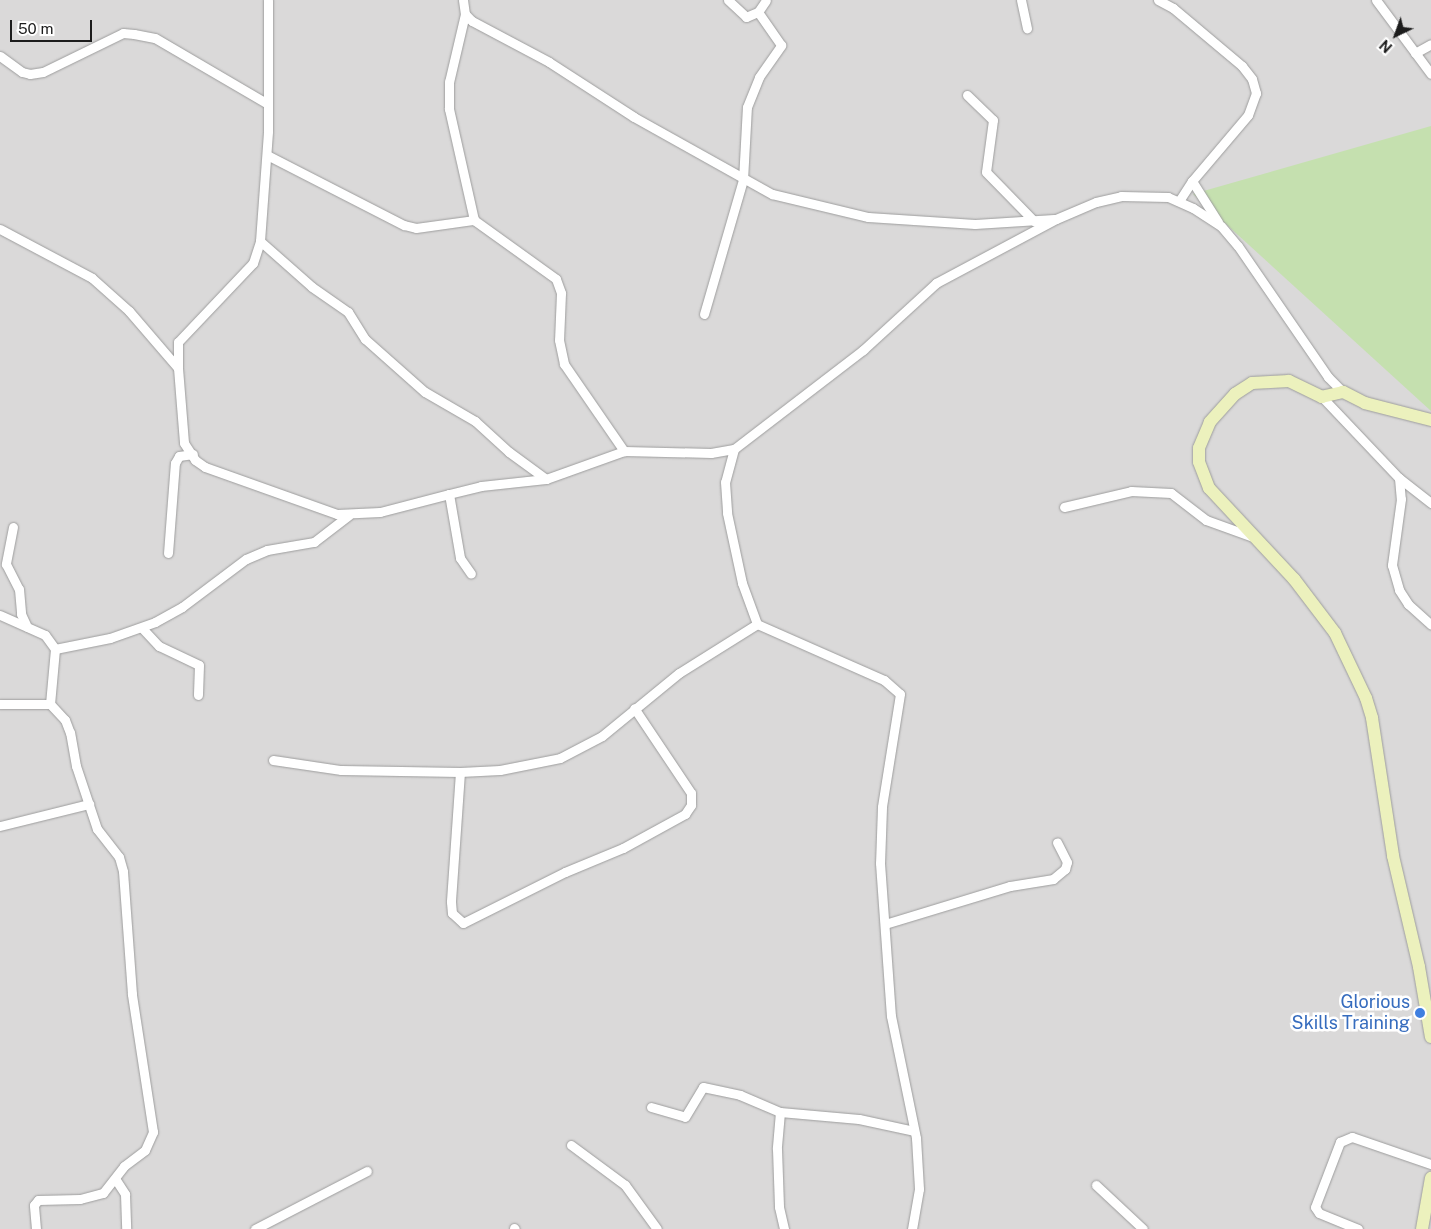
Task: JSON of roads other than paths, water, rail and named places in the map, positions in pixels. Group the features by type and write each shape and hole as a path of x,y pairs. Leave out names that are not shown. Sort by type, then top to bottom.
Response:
{"street":[{"path":"268,0 267,155 260,241 254,263 178,342 178,368 184,443 193,454 195,460 205,467 320,510 349,515 380,512 481,486 546,479 624,451 711,453 734,449 857,354 936,283 1056,219 1096,202 1121,196 1153,196 1179,202 1220,226"},
{"path":"463,0 465,14 448,82 449,109 474,220 556,279 561,292 559,340 564,364 624,451"},
{"path":"728,0 746,17 758,12 766,0"},
{"path":"1021,0 1027,28"},
{"path":"1158,0 1173,8 1242,66 1252,79 1256,93 1248,115 1192,181 1179,202"},
{"path":"1376,0 1431,74"},
{"path":"704,314 743,180 747,107 759,77 781,45 758,12"},
{"path":"465,14 743,180 808,205 868,217 975,224 1056,219"},
{"path":"0,56 22,72 30,74 43,72 123,33 134,34 155,38 268,104"},
{"path":"1415,52 1431,44"},
{"path":"967,95 993,120 986,172 1034,220"},
{"path":"267,155 404,225 416,228 474,220"},
{"path":"1192,181 1220,226 1238,246 1328,377 1343,392 1365,403 1431,420"},
{"path":"0,228 92,278 129,311 178,368"},
{"path":"260,241 312,287 348,312 365,339 425,392 475,421 509,452 546,479"},
{"path":"1431,503 1399,478 1322,397 1289,381 1252,383 1221,408 1203,436 1198,462 1209,488 1294,579 1335,633 1366,698 1372,718 1393,856 1419,967 1431,1037"},
{"path":"1322,397 1343,392"},
{"path":"734,449 725,482 727,513 742,583 757,624 884,680 900,694 880,835 891,1016 914,1131 919,1189 912,1229"},
{"path":"168,553 175,463 179,456 193,454"},
{"path":"1399,478 1400,499 1392,565 1399,590 1408,604 1431,625"},
{"path":"1064,507 1131,491 1171,492 1206,520 1254,538"},
{"path":"449,494 460,558 471,574"},
{"path":"55,649 83,645 142,628 182,608 246,559 267,550 314,542 349,515"},
{"path":"13,527 6,564 19,589 21,614 26,627"},
{"path":"0,615 45,635 55,649 50,704"},
{"path":"273,760 341,770 460,772 525,766 574,753 602,736 634,708 680,673 757,624"},
{"path":"142,628 159,646 199,665 198,695"},
{"path":"0,704 50,704 65,720 97,830 119,857 123,871 132,994 153,1132 145,1150 124,1166 116,1180 99,1195 38,1200 34,1205 36,1229"},
{"path":"460,772 451,902 452,913 463,923 565,872 623,848 684,814 691,805 691,794 634,708"},
{"path":"0,826 89,804"},
{"path":"884,924 1010,886 1053,879 1065,869 1067,862 1057,842"},
{"path":"651,1107 685,1117 703,1086 740,1095 780,1112 859,1119 914,1131"},
{"path":"780,1112 777,1149 779,1208 784,1229"},
{"path":"1358,1229 1319,1213 1315,1207 1340,1142 1352,1137 1431,1164"},
{"path":"571,1145 625,1185 657,1229"},
{"path":"255,1229 367,1171"},
{"path":"1422,1229 1431,1178"},
{"path":"116,1180 125,1194 126,1229"},
{"path":"1096,1185 1143,1229"}],"place":[{"name":"Glorious Skills Training","path":"1420,1013"}]}
